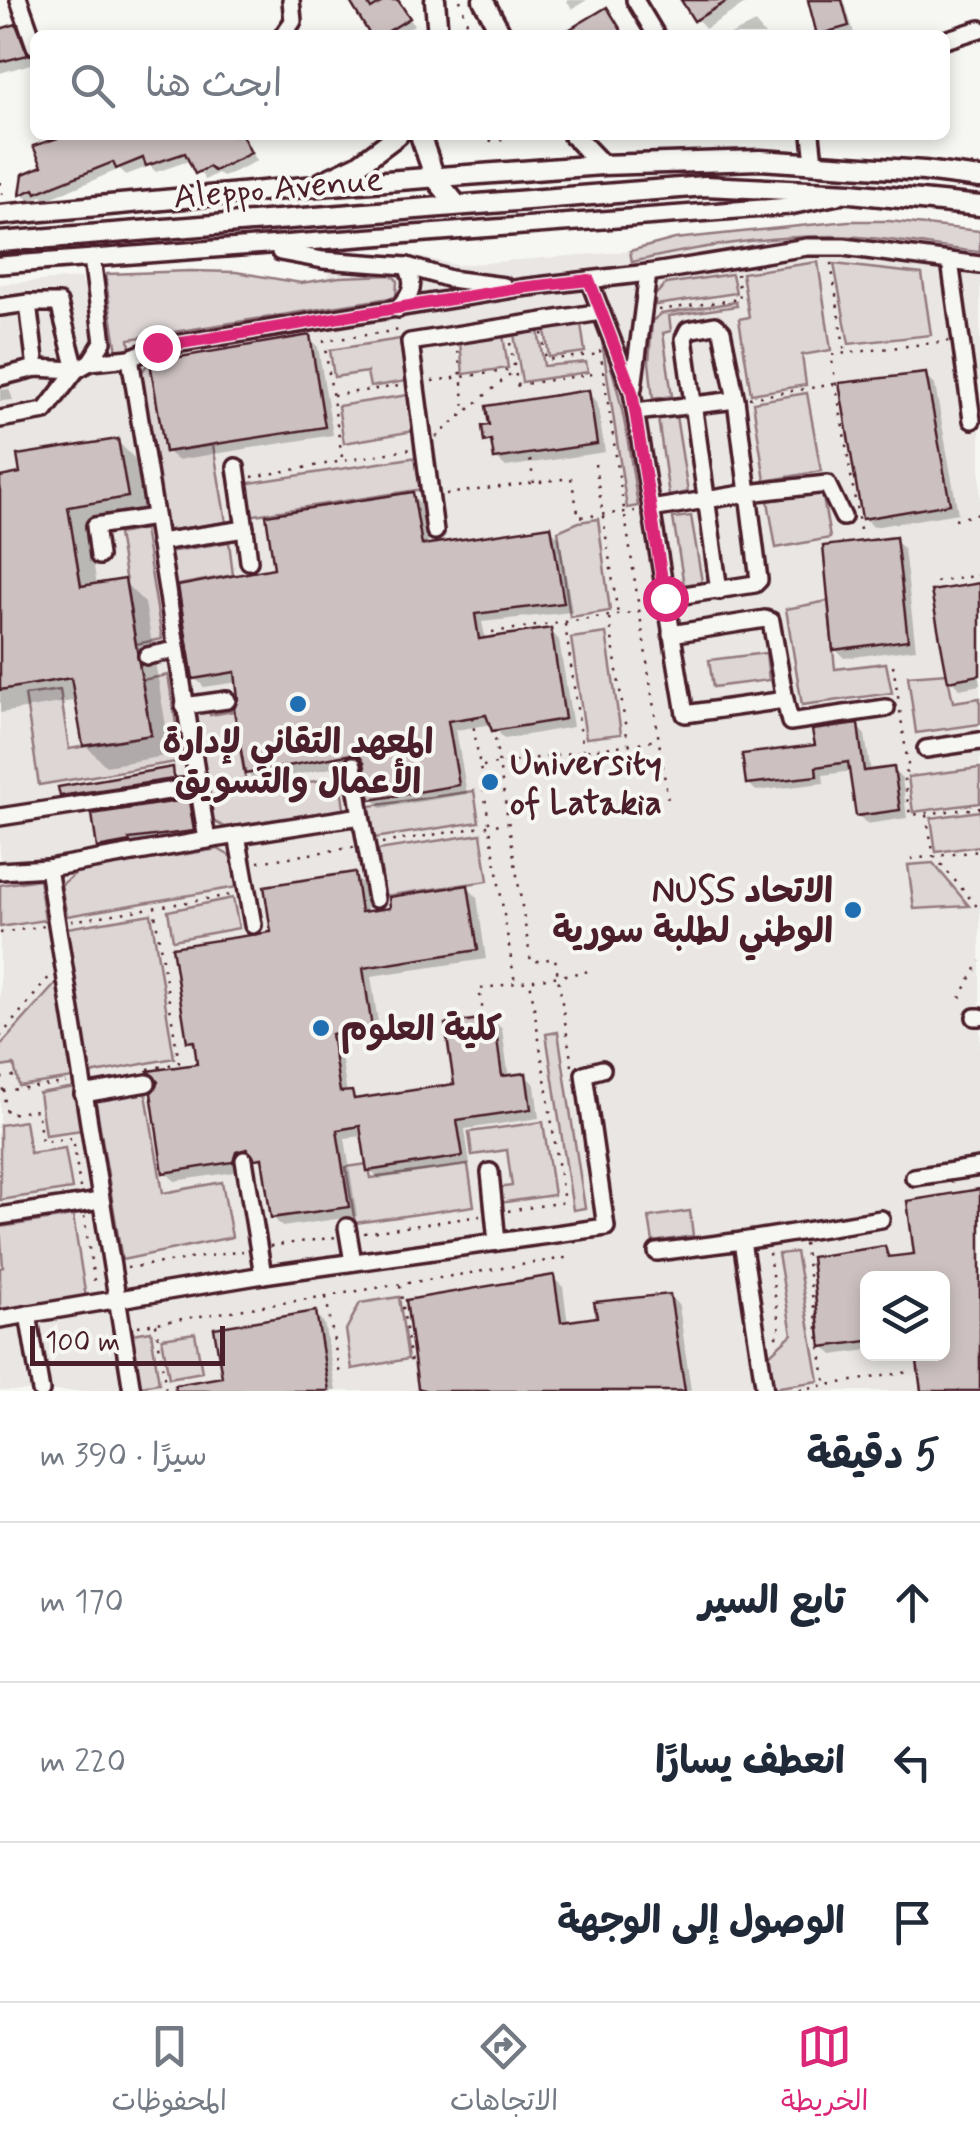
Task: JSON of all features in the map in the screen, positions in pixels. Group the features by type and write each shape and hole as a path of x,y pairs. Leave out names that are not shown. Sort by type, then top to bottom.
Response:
{"main road":[{"path":"436,0 438,30"},
{"path":"483,0 499,30"},
{"path":"305,187 358,164 391,140"},
{"path":"422,140 435,178 457,205"},
{"path":"578,140 602,166"},
{"name":"Aleppo Avenue","path":"3,215 305,187 602,166 760,160 980,178"},
{"name":"Aleppo Avenue","path":"0,242 706,186 851,193 980,206"}],"street":[{"path":"18,0 30,32"},
{"path":"286,30 292,21 292,0"},
{"path":"635,0 653,30"},
{"path":"950,38 980,29"},
{"path":"812,140 814,162"},
{"path":"0,265 790,206 851,193"},
{"path":"256,247 323,260 407,266 450,279 520,288"},
{"path":"0,376 36,368 83,366 130,358 157,347 520,288 648,273 807,247 980,265"},
{"path":"0,419 45,410 104,342 92,258"},
{"path":"950,260 972,420"},
{"path":"398,309 412,293 413,279 407,266"},
{"path":"632,392 648,273"},
{"path":"589,280 632,392 684,714 786,700"},
{"path":"28,303 36,368"},
{"path":"0,308 59,303 83,366"},
{"path":"435,531 410,342 602,312"},
{"path":"665,598 719,591 759,580 736,400 722,331 715,326 685,332 719,591"},
{"path":"960,340 980,337"},
{"path":"130,358 208,840"},
{"path":"636,412 736,400"},
{"path":"237,473 249,561"},
{"path":"651,509 827,484 844,517"},
{"path":"99,556 95,526 155,517"},
{"path":"158,542 245,529"},
{"path":"672,634 771,621 790,722 886,708"},
{"path":"147,656 175,650"},
{"path":"184,706 227,700"},
{"path":"926,749 980,741"},
{"path":"353,765 376,900"},
{"path":"0,818 175,790"},
{"path":"0,871 48,868 361,816"},
{"path":"237,835 254,925"},
{"path":"48,868 132,1391"},
{"path":"0,1319 263,1275 606,1227 584,1074 602,1069"},
{"path":"82,1088 147,1083"},
{"path":"244,1160 263,1275"},
{"path":"914,1177 980,1167"},
{"path":"490,1172 497,1242"},
{"path":"0,1216 100,1201"},
{"path":"657,1252 881,1219"},
{"path":"347,1227 353,1262"},
{"path":"742,1242 766,1391"},
{"path":"28,1314 41,1391"}],"path":[{"path":"460,0 469,30"},
{"path":"0,182 3,215"},
{"path":"828,247 845,353"},
{"path":"643,312 740,298 734,259"},
{"path":"540,322 546,360 600,354"},
{"path":"508,327 518,392"},
{"path":"342,460 324,342 400,330"},
{"path":"455,335 466,411"},
{"path":"598,340 668,801"},
{"path":"860,530 831,355 960,340"},
{"path":"237,473 424,446 515,370"},
{"path":"517,385 603,372"},
{"path":"736,400 836,384"},
{"path":"530,460 534,483"},
{"path":"594,464 618,615"},
{"path":"430,496 572,478 579,517 651,509"},
{"path":"955,519 980,514"},
{"path":"936,582 980,575"},
{"path":"492,632 640,612"},
{"path":"608,616 628,744"},
{"path":"564,622 583,752"},
{"path":"893,665 909,772 902,773 910,815 980,808"},
{"path":"472,717 515,983"},
{"path":"494,739 531,962 555,958 574,1076 584,1074"},
{"path":"480,767 659,740"},
{"path":"926,814 934,856 980,910"},
{"path":"910,859 980,852"},
{"path":"0,933 247,892"},
{"path":"154,908 179,1063"},
{"path":"0,1037 62,960"},
{"path":"960,998 980,961"},
{"path":"484,1018 479,988 590,972"},
{"path":"530,981 564,1202"},
{"path":"16,1076 1,1078 6,1114 37,1110 42,1142 73,1138 98,1302"},
{"path":"3,1091 82,1088"},
{"path":"802,1232 826,1385"},
{"path":"760,1352 780,1332 767,1237"},
{"path":"121,1328 571,1257"},
{"path":"400,1284 411,1364"},
{"path":"326,1296 340,1375"},
{"path":"156,1323 166,1391"},
{"path":"789,1391 910,1372"},
{"path":"836,1384 837,1391"}],"shaded area":[{"name":"University of Latakia","path":"848,221 889,221 980,231 980,1391 0,1391 0,284 81,278 83,285 108,281 107,274 190,271 236,272 301,283 328,280 329,253 423,258 457,265 633,251 675,239"},
{"path":"848,221 889,221 980,231 980,252 851,236 732,243 632,262 630,251 675,239"},
{"path":"818,262 831,350 802,355 806,385 751,394 739,319 749,317 742,273"},
{"path":"834,264 922,274 931,335 849,344"},
{"path":"236,272 301,283 391,275 397,280 396,297 129,339 130,348 117,352 107,274"},
{"path":"732,274 736,293 656,305 654,296 666,284"},
{"path":"736,302 737,306 669,316 671,331 663,333 672,396 653,399 649,362 652,321 661,314"},
{"path":"581,324 585,352 549,357 545,329"},
{"path":"538,330 544,366 586,362 588,372 522,382 514,334"},
{"path":"503,335 508,368 463,374 460,341"},
{"path":"400,339 406,381 370,387 367,372 334,377 330,350"},
{"path":"602,341 620,402 638,506 627,508"},
{"path":"150,361 165,452 213,445 226,522 165,531 141,373"},
{"path":"807,393 821,471 765,481 753,402"},
{"path":"408,395 414,431 344,443 338,406"},
{"path":"676,416 688,492 669,496 658,418"},
{"path":"418,457 423,489 248,516 243,484"},
{"path":"822,492 830,538 776,548 768,501"},
{"path":"691,516 702,582 684,585 673,518"},
{"path":"598,519 610,611 570,617 558,531"},
{"path":"144,529 162,639 136,644 118,534"},
{"path":"229,542 233,575 173,586 168,552"},
{"path":"828,601 835,669 886,663 892,693 802,705 786,609"},
{"path":"606,633 621,734 586,738 571,638"},
{"path":"766,653 769,680 713,687 709,660"},
{"path":"947,673 953,702 980,698 980,724 916,733 908,676"},
{"path":"168,675 182,761 39,785 25,695 60,690 69,749 151,735 142,680"},
{"path":"208,707 210,715 234,711 247,790 340,778 344,809 225,827 212,821 196,708"},
{"path":"980,768 980,803 913,812 908,777"},
{"path":"474,791 479,822 374,838 370,806"},
{"path":"980,811 980,846 936,852 931,818"},
{"path":"481,834 488,881 385,896 378,850"},
{"path":"218,849 232,857 237,887 67,916 61,885 78,871"},
{"path":"933,863 969,906 914,909 908,865"},
{"path":"39,879 45,920 0,927 0,885"},
{"path":"233,898 239,928 173,940 168,911"},
{"path":"151,914 174,1058 90,1074 67,928"},
{"path":"59,980 73,1078 19,1086 14,1065 0,1067 0,1046"},
{"path":"558,1032 585,1208 573,1210 546,1034"},
{"path":"75,1087 82,1130 45,1135 39,1093"},
{"path":"145,1088 163,1193 222,1182 232,1237 122,1260 95,1097"},
{"path":"25,1121 30,1153 65,1148 72,1189 0,1200 0,1125"},
{"path":"543,1122 554,1195 499,1203 497,1188 512,1186 507,1150 472,1155 469,1132"},
{"path":"368,1164 371,1178 468,1165 474,1206 355,1223 346,1167"},
{"path":"690,1211 693,1236 653,1242 649,1217"},
{"path":"73,1216 86,1298 0,1311 0,1227"},
{"path":"796,1252 819,1381 773,1388 769,1355 792,1334 778,1254"},
{"path":"399,1297 408,1359 352,1369 346,1330 360,1303"},
{"path":"151,1331 159,1383 140,1386 132,1334"},
{"path":"195,1333 202,1372 169,1378 162,1338"}],"building":[{"path":"349,0 366,0 371,9 386,0 398,0 410,18 390,30 367,30"},
{"path":"681,0 729,0 694,21"},
{"path":"808,0 842,0 849,26 816,30"},
{"path":"607,7 621,30 568,30"},
{"path":"16,24 28,55 0,62 0,29"},
{"path":"52,140 244,140 251,153 214,171 209,167 195,174 185,153 146,166 143,158 116,169 113,162 36,193 34,189 20,195 23,174 42,166 33,146"},
{"path":"310,335 325,427 165,452 150,362"},
{"path":"926,373 950,504 862,519 839,383"},
{"path":"589,390 597,444 494,459 491,440 484,442 482,426 489,425 486,406"},
{"path":"118,439 128,497 68,507 81,586 125,579 151,735 83,746 71,678 0,690 0,477 20,473 17,455"},
{"path":"413,492 422,545 551,526 564,603 475,614 479,639 551,628 565,719 492,731 486,715 448,721 459,785 370,800 364,762 358,754 245,774 234,709 238,699 235,672 193,679 178,586 274,568 266,515"},
{"path":"896,537 908,640 833,650 823,546"},
{"path":"980,583 980,675 948,681 931,591"},
{"path":"858,724 864,771 894,767 900,810 856,816 848,762 816,767 817,776 746,784 742,754 815,745 812,730"},
{"path":"173,767 174,778 185,777 194,831 129,839 130,842 97,848 92,814 178,801 186,793 184,784 173,779 60,796 58,787"},
{"name":"كلية العلوم","path":"355,872 361,912 390,908 389,897 468,885 478,950 363,968 372,1028 331,1034 340,1092 352,1091 354,1099 454,1084 445,1024 494,1017 502,1076 526,1073 531,1109 457,1120 463,1156 367,1171 360,1126 337,1130 349,1207 271,1218 262,1158 255,1159 247,1149 236,1152 233,1162 163,1173 151,1093 158,1082 148,1071 197,1064 194,1041 187,1042 172,947 271,932 264,886"},
{"path":"980,1189 980,1391 921,1391 917,1361 950,1361 950,1271 860,1271 860,1342 821,1347 811,1257 885,1246 888,1257 914,1254 907,1201"},
{"path":"554,1275 561,1322 597,1317 594,1302 670,1294 685,1391 418,1388 406,1300"},
{"path":"316,1311 329,1391 175,1391 175,1385 222,1377 214,1328"}],"place":[{"name":"المعهد التقاني لإدارة الأعمال والتسويق","path":"298,704"},
{"name":"University of Latakia","path":"490,782"},
{"name":"NUSS الاتحاد الوطني لطلبة سورية","path":"853,910"},
{"name":"كلية العلوم","path":"321,1028"}],"route":[{"path":"157,347 589,280 632,392 665,598"}]}
